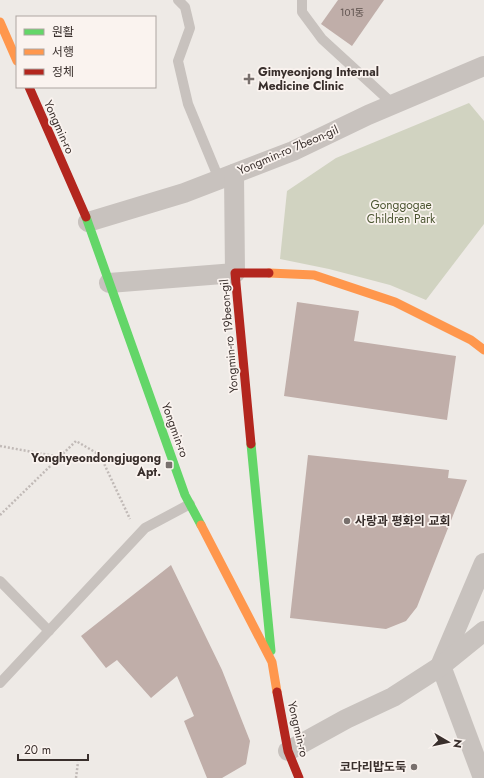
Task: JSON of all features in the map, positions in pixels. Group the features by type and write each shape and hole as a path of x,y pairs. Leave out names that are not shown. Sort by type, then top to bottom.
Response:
{"street":[{"path":"0,22 16,59"},
{"name":"Yongmin-ro 7beon-gil","path":"88,222 184,193 293,151 393,104 484,66"},
{"name":"Yongmin-ro","path":"29,88 88,222 185,495 272,662 288,751 299,778"},
{"path":"109,283 235,273 227,176"},
{"name":"Yongmin-ro 19beon-gil","path":"272,662 235,273 314,275 395,302 471,340 484,350"},
{"path":"483,778 441,666 484,563"},
{"path":"288,751 346,719 393,698 441,666 484,631"}],"lane":[{"path":"178,0 185,7 190,28 178,61 188,104 227,176"},
{"path":"302,0 302,12 322,39 393,104"},
{"path":"0,683 145,528 190,504"},
{"path":"0,581 49,631"}],"path":[{"path":"0,515 76,441 100,455 138,536"},
{"path":"0,446 60,456"},
{"path":"76,778 78,762"}],"green space":[{"name":"Gonggogae Children Park","path":"469,103 484,121 484,224 426,300 390,285 329,269 280,259 287,191 336,158"}],"building":[{"path":"338,0 384,0 352,46 321,24"},
{"path":"297,302 359,311 354,341 456,356 447,420 284,396"},
{"path":"308,455 449,470 448,478 467,480 417,607 406,621 386,629 290,618"},
{"path":"171,565 222,670 250,741 246,764 222,778 207,778 184,721 194,716 177,676 151,698 117,660 106,668 81,636"}],"traffic: fast":[{"path":"86,217 185,495 201,525"},
{"path":"251,444 271,651"}],"traffic: slow":[{"path":"0,22 16,59"},
{"path":"269,273 314,275 395,302 471,340 484,350"},
{"path":"201,525 272,662 277,692"}],"traffic: jam":[{"path":"29,88 86,217"},
{"path":"251,444 235,273 269,273"},
{"path":"277,692 288,751 299,778"}],"place":[{"name":"Gimyeonjong Internal Medicine Clinic","path":"249,79"},
{"name":"Yonghyeondongjugong Apt.","path":"169,465"},
{"name":"사랑과 평화의 교회","path":"347,521"},
{"name":"코다리밥도둑","path":"414,767"}]}
